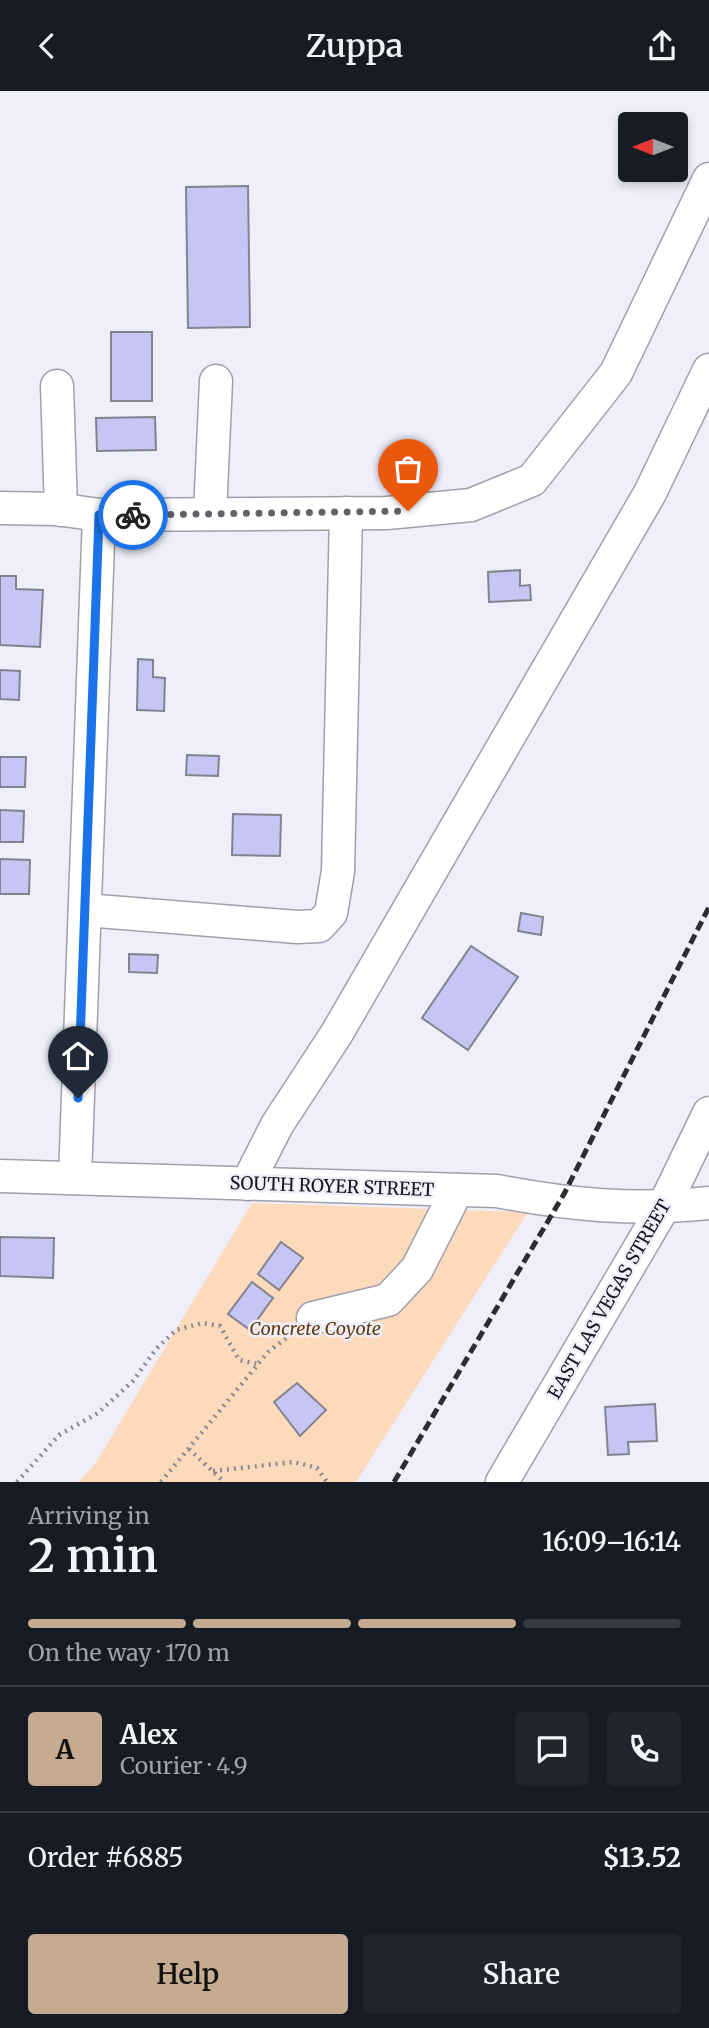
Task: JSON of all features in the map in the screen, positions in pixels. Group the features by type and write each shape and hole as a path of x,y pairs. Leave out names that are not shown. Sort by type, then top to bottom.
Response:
{"street":[{"path":"0,508 61,510 99,515 387,513 471,505 532,480 616,373 709,179"},
{"path":"247,1184 277,1125 337,1033 650,493 709,370"},
{"path":"211,514 216,381"},
{"path":"57,386 61,510"},
{"path":"85,910 297,927 319,926 331,913 338,871 346,513"},
{"path":"75,1178 99,515"},
{"name":"EAST LAS VEGAS STREET","path":"502,1482 663,1208 709,1113"},
{"name":"SOUTH ROYER STREET","path":"0,1176 497,1191 559,1203 663,1208 709,1203"},
{"path":"313,1318 388,1300 417,1269 457,1190"}],"path":[{"path":"160,1482 268,1352 313,1318"},
{"path":"17,1482 59,1435 98,1413 133,1381 156,1349 176,1330 202,1323 220,1325 239,1360 258,1364"},
{"path":"189,1449 224,1482"},
{"path":"213,1471 294,1462 317,1468 327,1482"}],"green space":[{"name":"Concrete Coyote","path":"252,1203 528,1212 356,1482 78,1482 95,1464"}],"building":[{"path":"248,186 250,327 188,328 186,187"},
{"path":"111,332 152,332 152,401 111,401"},
{"path":"155,417 156,450 97,451 96,418"},
{"path":"520,570 520,586 530,585 531,600 489,602 488,572"},
{"path":"0,576 16,576 16,589 43,590 40,647 0,645"},
{"path":"138,659 153,660 153,677 165,678 164,711 137,710"},
{"path":"0,670 20,671 19,700 0,699"},
{"path":"187,755 219,756 218,776 186,775"},
{"path":"0,757 26,757 25,787 0,787"},
{"path":"0,810 24,811 23,842 0,842"},
{"path":"233,814 281,815 280,856 232,855"},
{"path":"0,859 30,860 29,894 0,894"},
{"path":"521,913 543,917 541,935 518,931"},
{"path":"471,946 518,977 468,1050 422,1018"},
{"path":"129,954 158,955 157,973 129,972"},
{"path":"0,1237 54,1238 53,1278 0,1276"},
{"path":"281,1242 303,1258 279,1290 258,1274"},
{"path":"252,1282 273,1298 250,1330 228,1314"},
{"path":"297,1383 326,1410 300,1436 274,1402"},
{"path":"655,1404 657,1441 628,1442 629,1454 608,1455 605,1407"}],"railway":[{"path":"394,1482 564,1194 709,907"}],"way so far":[{"path":"133,515 408,511"}],"route":[{"path":"78,1098 99,515 133,515"}]}
